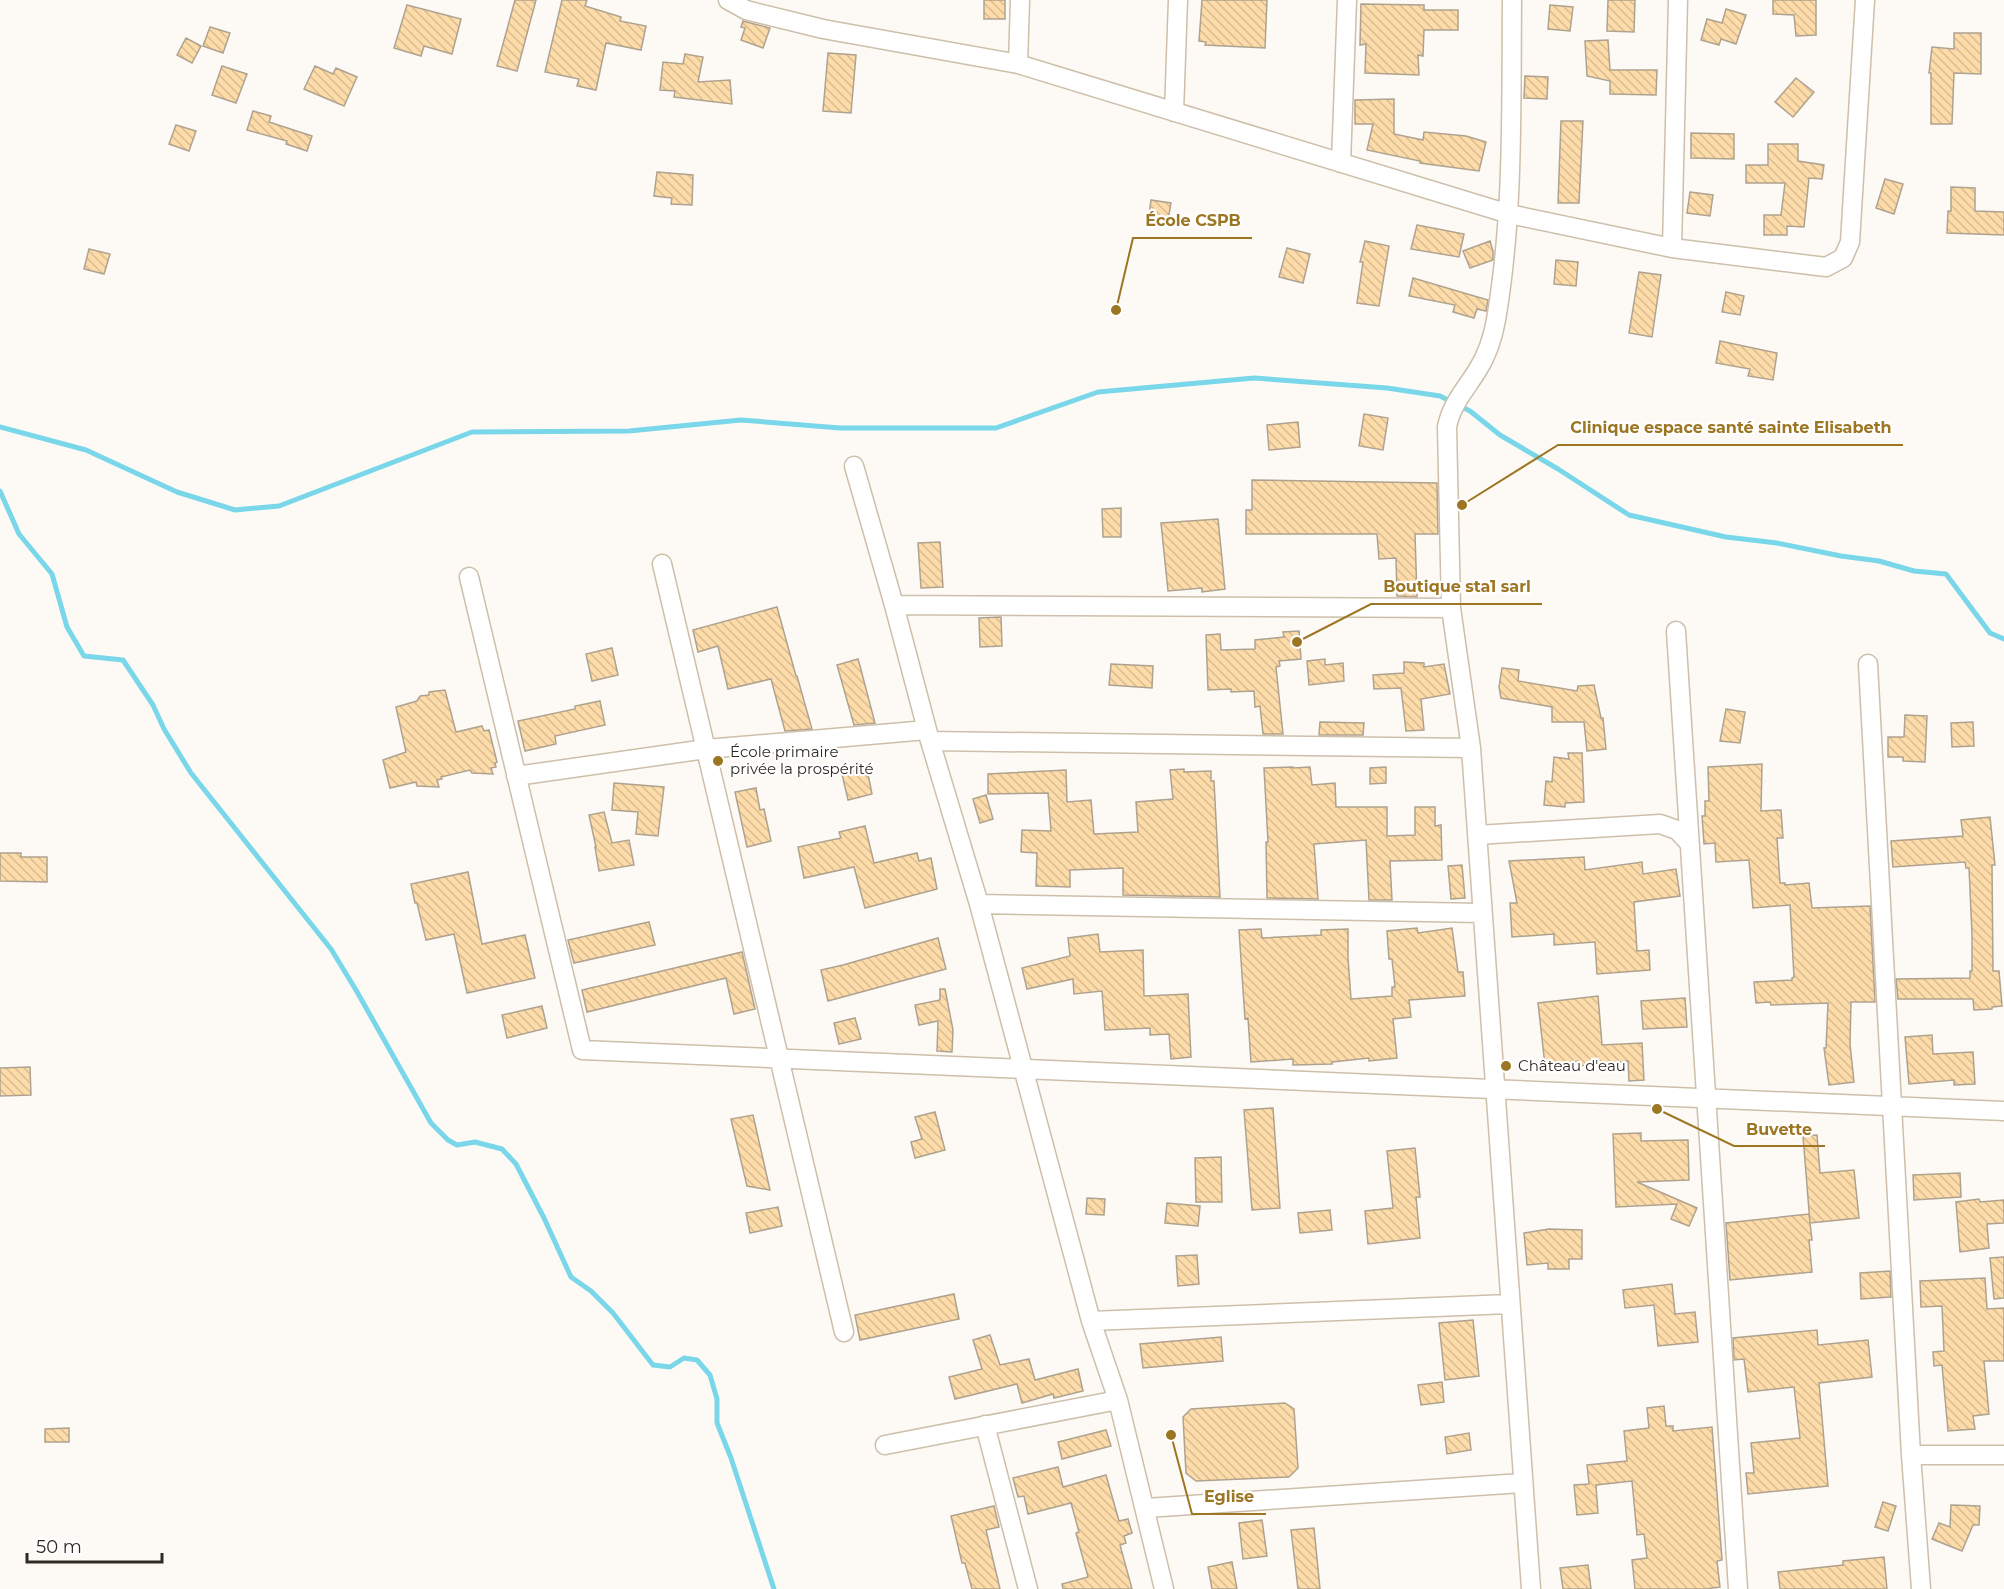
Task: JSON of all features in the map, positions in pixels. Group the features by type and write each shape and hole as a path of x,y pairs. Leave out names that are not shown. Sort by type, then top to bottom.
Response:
{"street":[{"path":"728,0 746,10 823,29 1018,64 1509,214 1672,248 1826,267 1844,258 1850,242 1865,0"},
{"path":"1018,64 1020,0"},
{"path":"1174,112 1178,0"},
{"path":"1341,163 1347,0"},
{"path":"1512,0 1509,214 1496,321 1478,369 1454,404 1449,414 1447,427 1451,608 1471,748 1531,1589"},
{"path":"1672,248 1678,0"},
{"path":"854,466 894,605 928,736 979,904 1091,1321 1118,1400 1164,1589"},
{"path":"662,564 844,1332"},
{"path":"469,577 582,1050 2004,1111"},
{"path":"894,605 1451,608"},
{"path":"1676,631 1738,1589"},
{"path":"1868,664 1911,1455 1922,1589"},
{"path":"516,776 706,750 928,736 1471,748"},
{"path":"1477,835 1660,824 1677,830 1689,843"},
{"path":"979,904 1482,913"},
{"path":"1091,1321 1509,1304"},
{"path":"885,1445 1118,1400"},
{"path":"985,1425 1028,1589"},
{"path":"1911,1455 2004,1455"},
{"path":"1146,1508 1522,1483"}],"building":[{"path":"515,0 536,0 517,71 497,66"},
{"path":"562,0 587,0 585,6 621,17 620,21 646,26 641,50 606,43 596,90 577,86 579,79 545,72"},
{"path":"984,0 1005,0 1005,19 984,19"},
{"path":"1202,0 1267,0 1265,48 1205,45 1206,42 1199,41"},
{"path":"1608,0 1635,0 1634,32 1607,31"},
{"path":"1773,0 1816,0 1816,35 1796,36 1794,15 1773,14"},
{"path":"1361,4 1424,5 1424,10 1458,10 1458,30 1424,30 1423,56 1418,55 1419,75 1365,73 1366,44 1360,45"},
{"path":"407,5 461,19 452,54 424,46 421,56 394,48"},
{"path":"1550,5 1573,7 1570,31 1548,29"},
{"path":"1726,9 1746,15 1736,44 1721,39 1719,45 1701,40 1707,19 1722,23"},
{"path":"743,21 770,28 763,48 741,40 745,28 741,27"},
{"path":"210,27 230,33 223,53 203,46"},
{"path":"1954,33 1981,33 1981,74 1954,73 1952,124 1931,124 1931,73 1929,73 1932,47 1954,49"},
{"path":"186,38 201,46 192,63 177,55"},
{"path":"1608,40 1610,70 1657,70 1656,95 1610,94 1610,81 1587,76 1585,41"},
{"path":"828,53 856,55 851,113 823,111"},
{"path":"685,54 703,57 698,82 730,80 732,104 674,97 675,91 660,90 663,62 683,64"},
{"path":"222,66 247,74 236,103 212,95"},
{"path":"315,66 333,74 336,68 357,77 344,106 304,89"},
{"path":"1525,76 1548,77 1547,99 1524,98"},
{"path":"1796,78 1814,92 1793,117 1775,102"},
{"path":"1394,99 1394,134 1423,140 1424,132 1466,136 1486,142 1479,171 1420,163 1420,161 1367,150 1373,124 1355,124 1355,100"},
{"path":"253,111 271,116 269,122 312,136 307,151 286,144 287,141 247,130"},
{"path":"1561,121 1583,121 1579,203 1558,203"},
{"path":"176,125 196,131 189,151 169,144"},
{"path":"1691,133 1734,134 1734,159 1691,158"},
{"path":"1768,144 1798,144 1798,161 1824,165 1822,179 1809,178 1804,227 1787,226 1787,235 1764,235 1764,215 1781,215 1785,183 1746,183 1746,165 1768,165"},
{"path":"657,172 693,175 692,205 671,204 672,198 654,196"},
{"path":"1885,179 1903,184 1894,214 1876,208"},
{"path":"1951,187 1975,188 1975,211 2004,212 2004,235 1947,233 1948,211 1951,211"},
{"path":"1690,192 1713,195 1710,216 1687,213"},
{"path":"1151,200 1171,203 1167,226 1148,223"},
{"path":"1417,225 1464,234 1459,257 1411,249"},
{"path":"1365,241 1389,246 1379,306 1357,303 1363,262 1360,262"},
{"path":"1490,241 1493,260 1470,268 1463,251"},
{"path":"1287,248 1310,254 1303,283 1279,277"},
{"path":"89,249 110,254 104,274 84,269"},
{"path":"1556,260 1578,262 1576,286 1554,284"},
{"path":"1639,272 1661,275 1652,337 1629,333"},
{"path":"1413,278 1488,300 1486,311 1477,309 1474,318 1453,312 1455,305 1409,296"},
{"path":"1726,292 1744,296 1740,315 1722,312"},
{"path":"1720,341 1777,353 1773,380 1748,376 1750,369 1716,363"},
{"path":"1364,414 1388,418 1383,450 1359,446"},
{"path":"1298,422 1300,447 1269,450 1267,425"},
{"path":"1252,480 1437,483 1438,534 1415,534 1417,597 1397,596 1396,558 1379,559 1377,534 1246,534 1246,510 1252,510"},
{"path":"1121,508 1121,537 1103,537 1102,509"},
{"path":"1218,519 1225,589 1202,592 1202,588 1168,591 1161,523"},
{"path":"940,542 943,587 921,588 918,543"},
{"path":"777,607 812,729 785,731 771,679 728,689 718,646 698,652 693,630"},
{"path":"1001,617 1002,646 980,647 979,618"},
{"path":"1299,631 1301,659 1279,661 1280,666 1276,667 1283,734 1263,734 1260,706 1255,707 1254,691 1208,690 1206,635 1220,634 1221,650 1255,649 1255,640 1284,637 1283,632"},
{"path":"612,648 618,675 592,681 586,654"},
{"path":"858,659 875,723 854,725 837,665"},
{"path":"1325,659 1325,665 1343,663 1344,681 1309,685 1307,661"},
{"path":"1404,662 1424,663 1424,667 1444,664 1450,694 1421,699 1424,730 1406,731 1401,688 1374,689 1373,675 1404,673"},
{"path":"1111,664 1153,666 1152,688 1109,685"},
{"path":"1502,668 1519,670 1518,681 1577,691 1578,686 1594,685 1601,718 1603,718 1606,749 1587,751 1584,722 1552,722 1552,707 1501,698 1499,687"},
{"path":"445,690 456,732 482,726 484,731 489,730 497,762 496,767 491,768 493,774 472,773 470,770 441,777 442,779 437,780 439,787 417,786 416,782 390,788 383,760 406,752 396,707 417,701 420,696 429,695 429,692"},
{"path":"600,701 605,725 555,736 556,744 525,751 518,721 575,709 575,706"},
{"path":"1726,709 1745,712 1740,743 1720,741"},
{"path":"1905,715 1927,716 1925,762 1903,761 1903,757 1888,757 1888,737 1904,737"},
{"path":"1320,722 1364,723 1363,735 1319,735"},
{"path":"1973,722 1974,746 1952,747 1951,723"},
{"path":"1568,753 1582,753 1584,802 1565,803 1565,807 1544,805 1546,781 1552,782 1554,757 1569,759"},
{"path":"1762,764 1761,811 1781,810 1783,838 1777,838 1780,883 1785,883 1785,885 1809,883 1812,908 1870,906 1875,1002 1851,1002 1850,1044 1854,1082 1829,1085 1824,1048 1826,1048 1828,1003 1771,1005 1770,1002 1756,1003 1754,982 1792,980 1794,977 1790,905 1753,908 1749,860 1716,862 1715,843 1704,844 1702,816 1705,816 1705,801 1709,801 1708,767"},
{"path":"1310,767 1312,785 1335,783 1336,807 1387,807 1387,836 1415,835 1415,807 1435,807 1435,826 1441,825 1442,860 1390,861 1392,900 1369,900 1366,840 1314,844 1318,899 1267,898 1266,842 1268,842 1264,768"},
{"path":"1386,767 1386,783 1370,784 1370,768"},
{"path":"863,769 865,775 868,774 872,794 848,800 842,774"},
{"path":"1184,769 1184,772 1211,771 1211,781 1214,781 1220,897 1123,895 1123,868 1070,870 1070,887 1036,886 1037,853 1021,852 1022,830 1051,831 1048,793 988,794 988,774 1066,770 1067,802 1091,800 1094,834 1138,832 1136,802 1173,799 1170,770"},
{"path":"614,783 664,787 658,836 636,834 638,812 612,810"},
{"path":"756,788 760,810 764,809 771,841 747,847 735,792"},
{"path":"986,795 993,819 980,823 973,799"},
{"path":"604,812 612,843 629,840 634,865 599,871 589,815"},
{"path":"1990,817 1995,865 1992,865 1993,971 1999,971 2002,1006 1974,1010 1973,999 1898,999 1896,979 1970,978 1972,934 1969,868 1966,868 1965,862 1893,867 1891,841 1963,836 1961,820"},
{"path":"865,826 874,863 917,853 919,861 931,858 937,889 865,908 854,867 804,878 798,847 841,838 839,832"},
{"path":"0,853 21,853 21,857 47,857 47,882 0,881"},
{"path":"1584,857 1585,870 1642,862 1643,874 1676,869 1680,896 1634,902 1637,951 1649,950 1650,970 1597,974 1595,942 1554,945 1554,934 1512,937 1510,903 1517,903 1509,861"},
{"path":"1462,865 1465,898 1451,899 1448,866"},
{"path":"468,872 482,944 525,935 535,978 467,993 454,934 426,940 411,884"},
{"path":"649,922 655,945 574,963 568,940"},
{"path":"1417,928 1418,933 1452,928 1458,972 1463,972 1465,996 1409,1000 1411,1017 1393,1019 1397,1058 1369,1061 1369,1058 1332,1062 1332,1064 1293,1065 1293,1059 1251,1062 1248,1018 1245,1019 1239,930 1261,929 1262,938 1321,935 1321,930 1348,929 1351,999 1392,996 1392,987 1395,987 1392,959 1389,959 1387,931"},
{"path":"1098,934 1100,952 1143,950 1144,996 1188,994 1191,1057 1171,1059 1169,1034 1150,1035 1150,1028 1105,1030 1102,991 1074,994 1073,979 1027,989 1022,968 1070,956 1068,938"},
{"path":"938,938 946,969 828,1001 821,970"},
{"path":"742,952 755,1009 734,1014 726,978 587,1012 582,990"},
{"path":"940,989 945,989 953,1030 952,1052 937,1051 938,1021 919,1025 915,1005 940,1000"},
{"path":"1598,996 1602,1045 1642,1043 1644,1080 1629,1081 1628,1061 1579,1066 1579,1061 1545,1065 1538,1003"},
{"path":"1685,998 1687,1027 1643,1029 1641,1001"},
{"path":"542,1006 547,1028 507,1038 502,1015"},
{"path":"855,1018 861,1039 839,1044 834,1023"},
{"path":"1932,1035 1933,1054 1973,1052 1975,1084 1954,1085 1954,1080 1909,1084 1905,1037"},
{"path":"30,1067 31,1095 0,1096 0,1068"},
{"path":"1273,1108 1280,1208 1252,1210 1244,1110"},
{"path":"935,1112 945,1150 915,1158 911,1142 922,1139 915,1117"},
{"path":"753,1115 770,1190 747,1186 731,1119"},
{"path":"1641,1133 1641,1141 1688,1140 1689,1180 1637,1182 1697,1208 1689,1226 1671,1219 1677,1204 1616,1207 1613,1134"},
{"path":"1817,1135 1820,1173 1854,1170 1859,1218 1810,1223 1803,1136"},
{"path":"1415,1148 1420,1197 1416,1197 1420,1238 1368,1244 1365,1211 1393,1208 1387,1151"},
{"path":"1221,1157 1222,1202 1196,1202 1195,1158"},
{"path":"1960,1173 1961,1197 1914,1200 1913,1175"},
{"path":"1087,1198 1105,1199 1104,1215 1086,1214"},
{"path":"1979,1199 1980,1202 2004,1200 2004,1223 1987,1224 1989,1248 1960,1252 1956,1202"},
{"path":"1167,1203 1200,1206 1198,1226 1165,1223"},
{"path":"778,1207 782,1226 750,1233 746,1213"},
{"path":"1330,1210 1332,1230 1300,1233 1298,1213"},
{"path":"1809,1214 1812,1272 1730,1280 1726,1223"},
{"path":"1549,1229 1582,1230 1582,1259 1569,1259 1569,1269 1548,1269 1548,1263 1527,1265 1524,1233"},
{"path":"1197,1255 1199,1284 1178,1286 1176,1256"},
{"path":"2004,1257 2004,1298 1994,1299 1990,1258"},
{"path":"1890,1271 1891,1297 1861,1299 1860,1273"},
{"path":"1985,1278 1987,1309 2004,1308 2004,1361 1984,1361 1989,1414 1973,1416 1975,1429 1948,1431 1942,1365 1934,1366 1933,1352 1944,1351 1942,1306 1921,1307 1920,1281"},
{"path":"1672,1284 1675,1314 1695,1312 1698,1342 1658,1346 1654,1305 1625,1308 1623,1290"},
{"path":"954,1294 959,1319 860,1340 855,1315"},
{"path":"1473,1320 1479,1376 1445,1380 1439,1323"},
{"path":"1817,1330 1818,1345 1868,1340 1872,1377 1819,1383 1828,1486 1748,1494 1746,1473 1754,1473 1751,1443 1800,1438 1794,1387 1748,1392 1744,1359 1734,1360 1733,1338"},
{"path":"990,1335 1000,1365 1029,1359 1035,1380 1078,1369 1083,1391 1054,1398 1053,1394 1022,1403 1017,1384 955,1399 949,1377 982,1369 973,1340"},
{"path":"1221,1337 1223,1361 1143,1368 1140,1344"},
{"path":"1442,1382 1444,1402 1421,1405 1418,1385"},
{"path":"1285,1403 1294,1409 1298,1468 1289,1477 1196,1481 1186,1473 1183,1417 1191,1409"},
{"path":"1664,1406 1666,1426 1673,1426 1673,1431 1712,1427 1722,1560 1717,1561 1720,1587 1635,1589 1632,1560 1647,1558 1644,1534 1637,1535 1632,1481 1596,1485 1598,1513 1577,1515 1574,1485 1589,1484 1587,1465 1627,1461 1624,1431 1649,1428 1647,1408"},
{"path":"69,1428 69,1442 45,1442 45,1429"},
{"path":"1106,1430 1111,1446 1062,1459 1058,1442"},
{"path":"1469,1433 1471,1450 1447,1454 1445,1437"},
{"path":"1058,1467 1063,1487 1106,1475 1119,1521 1128,1519 1132,1533 1124,1536 1126,1543 1120,1545 1132,1589 1063,1589 1062,1584 1088,1577 1076,1533 1079,1532 1071,1503 1028,1514 1024,1496 1018,1497 1013,1478"},
{"path":"1883,1502 1896,1506 1888,1531 1875,1527"},
{"path":"1951,1505 1980,1506 1979,1525 1973,1525 1962,1551 1932,1539 1939,1523 1950,1527"},
{"path":"994,1506 999,1527 986,1530 1000,1589 972,1589 965,1563 962,1563 951,1516"},
{"path":"1262,1520 1267,1556 1243,1559 1239,1523"},
{"path":"1314,1528 1320,1589 1298,1589 1291,1530"},
{"path":"1884,1557 1887,1589 1780,1589 1778,1572 1843,1565 1843,1561"},
{"path":"1232,1562 1237,1589 1212,1589 1208,1567"},
{"path":"1588,1565 1591,1589 1563,1589 1560,1568"}],"waterway":[{"path":"0,427 86,450 177,492 235,510 279,506 472,432 629,431 741,420 840,428 996,428 1098,392 1254,378 1387,388 1440,396 1470,411 1500,435 1629,515 1726,537 1777,543 1879,561 1914,571 1946,574 1990,633 2004,639"},
{"path":"0,491 19,534 52,574 67,627 84,656 123,660 153,705 164,729 191,773 331,949 431,1123 448,1140 457,1145 475,1142 502,1149 516,1164 571,1277 591,1291 613,1313 653,1365 670,1367 684,1358 697,1360 710,1375 717,1399 717,1423 731,1458 774,1589"}],"place":[{"name":"École CSPB","path":"1116,310"},
{"name":"Clinique espace santé sainte Elisabeth","path":"1462,505"},
{"name":"Boutique sta1 sarl","path":"1297,642"},
{"name":"École primaire privée la prospérité","path":"718,761"},
{"name":"Château d'eau","path":"1506,1066"},
{"name":"Buvette","path":"1657,1109"},
{"name":"Eglise","path":"1171,1435"}]}
